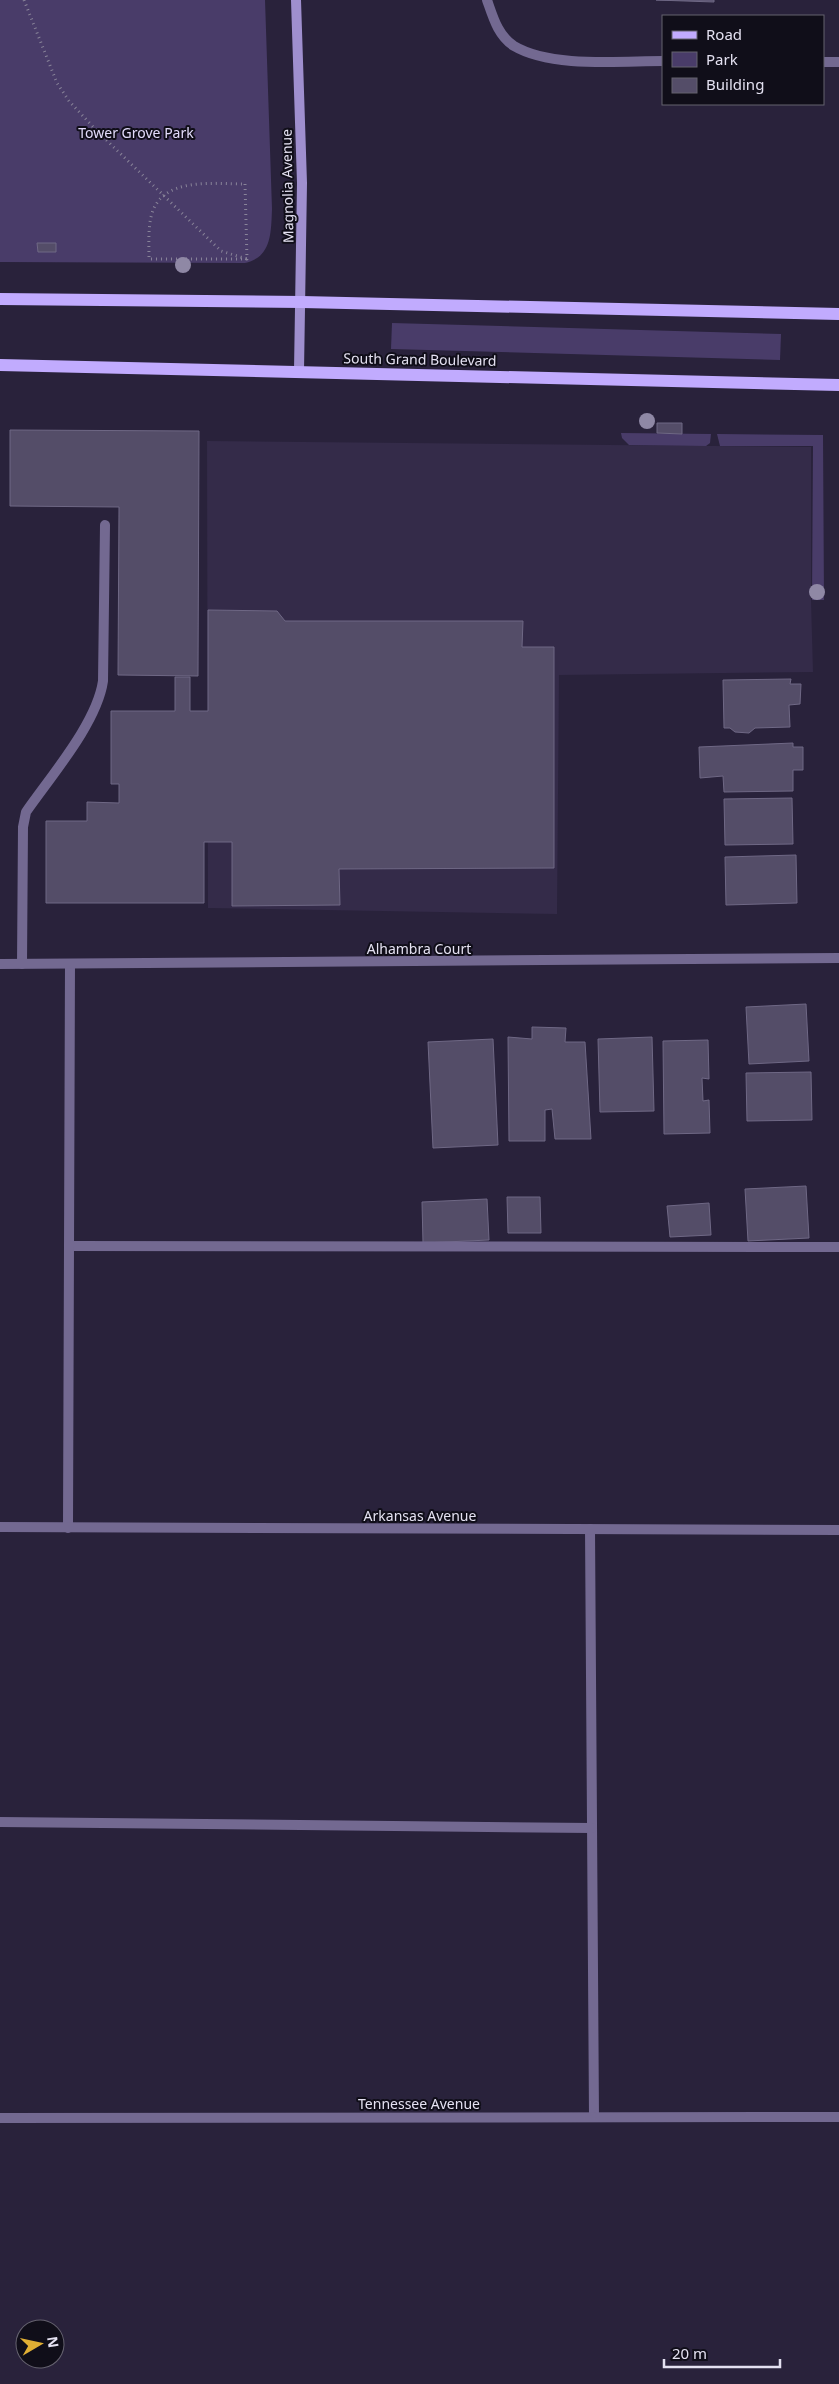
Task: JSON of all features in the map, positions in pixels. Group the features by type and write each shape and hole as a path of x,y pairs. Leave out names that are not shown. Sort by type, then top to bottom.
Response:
{"main road":[{"path":"0,299 302,302 839,314"},
{"name":"South Grand Boulevard","path":"0,365 839,385"}],"street":[{"name":"Magnolia Avenue","path":"296,0 302,183 302,302 299,371"},
{"path":"487,0 496,26 513,45 538,56 562,60 662,61"},
{"path":"824,62 839,62"},
{"path":"22,964 23,827 26,812 91,718 100,698 103,681 105,525"},
{"name":"Alhambra Court","path":"0,964 839,958"},
{"path":"68,1528 70,964"},
{"path":"69,1246 839,1247"},
{"name":"Arkansas Avenue","path":"0,1527 839,1530"},
{"path":"590,1529 594,2117"},
{"path":"0,1822 592,1828"},
{"name":"Tennessee Avenue","path":"0,2118 839,2117"}],"path":[{"path":"24,0 57,83 70,101 221,251 247,259"},
{"path":"245,184 247,259 149,259 149,229 152,214 164,195 172,189 186,185 245,184"}],"shaded area":[{"path":"207,441 811,447 813,672 559,675 557,914 208,908"}],"green space":[{"name":"Tower Grove Park","path":"0,0 265,0 272,209 270,235 265,249 260,255 254,260 245,263 0,262"},
{"path":"392,323 781,334 780,360 391,349"},
{"path":"621,433 711,434 710,443 706,446 629,445 622,438"},
{"path":"717,434 823,435 824,600 812,600 813,446 720,446"}],"building":[{"path":"656,0 714,0 714,2"},
{"path":"37,243 56,243 56,252 38,252"},
{"path":"657,423 682,423 682,434 657,433"},
{"path":"10,430 199,431 198,676 118,675 119,507 10,506"},
{"path":"208,610 277,611 285,621 523,621 522,647 554,647 554,868 339,869 340,905 232,906 232,842 204,842 204,903 46,903 46,821 87,821 87,802 119,803 119,784 111,784 111,711 175,711 175,677 190,677 190,711 208,711"},
{"path":"791,679 790,684 801,684 800,704 789,705 790,727 755,728 749,733 735,732 730,728 724,728 723,680"},
{"path":"793,743 793,747 803,747 803,770 793,770 793,791 724,792 723,776 700,778 699,747"},
{"path":"792,798 793,844 725,845 724,799"},
{"path":"796,855 797,903 726,905 725,857"},
{"path":"806,1004 809,1061 749,1064 746,1007"},
{"path":"532,1027 566,1028 565,1042 585,1042 591,1139 555,1139 552,1109 545,1110 545,1141 509,1141 508,1037 532,1039"},
{"path":"652,1037 654,1111 600,1112 598,1039"},
{"path":"493,1039 498,1145 433,1148 428,1042"},
{"path":"708,1040 709,1079 702,1078 703,1101 709,1100 710,1133 664,1134 663,1041"},
{"path":"811,1072 812,1120 747,1121 746,1073"},
{"path":"806,1186 809,1238 748,1241 745,1189"},
{"path":"507,1197 540,1197 541,1233 508,1233"},
{"path":"487,1199 489,1240 423,1243 422,1202"},
{"path":"709,1203 711,1235 670,1237 667,1206"}]}
